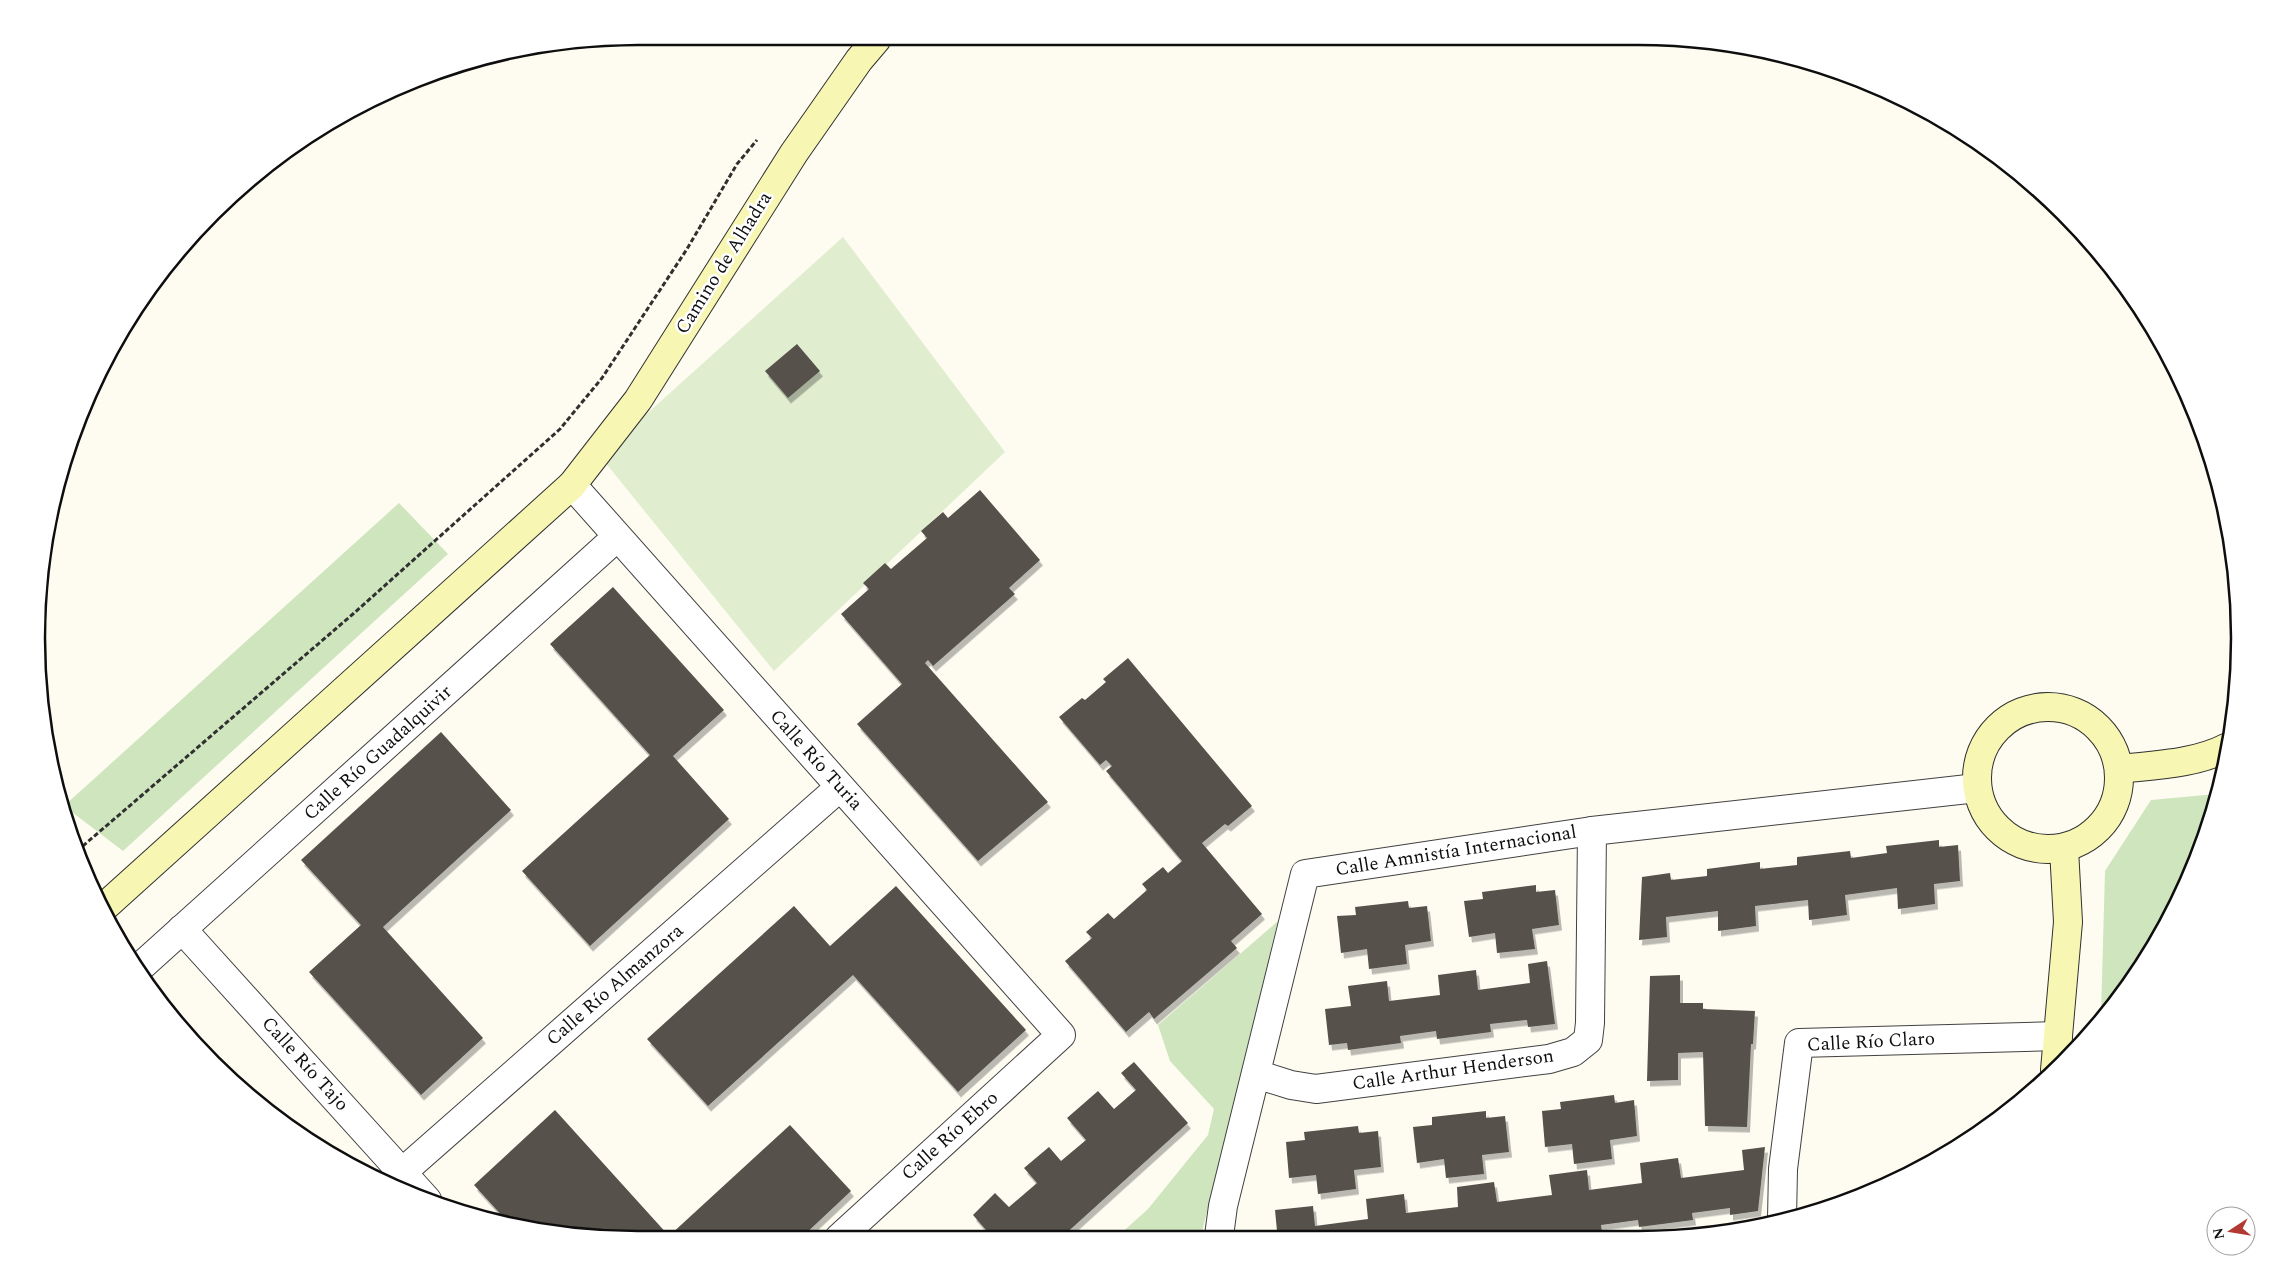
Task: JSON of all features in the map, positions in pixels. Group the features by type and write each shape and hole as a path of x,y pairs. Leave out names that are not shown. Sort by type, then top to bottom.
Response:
{"street":[{"name":"Camino de Alhadra","path":"572,485 638,400 794,153 872,45"},
{"name":"Calle Río Turia","path":"572,485 1061,1035"},
{"path":"108,904 572,485"},
{"name":"Calle Río Guadalquivir","path":"143,964 617,537"},
{"path":"2035,707 2066,709 2080,714 2100,727 2113,747 2120,769 2119,791 2112,811 2101,828 2084,841 2064,848 2040,850 2018,843 1998,829 1984,810 1977,788 1977,766 1984,746 2003,723 2014,715 2035,707"},
{"path":"2120,769 2178,762 2212,755 2220,751"},
{"name":"Calle Río Almanzora","path":"396,1177 840,787"},
{"name":"Calle Amnistía Internacional","path":"1220,1231 1223,1206 1305,874 1592,831 1977,788"},
{"name":"Calle Arthur Henderson","path":"1256,1074 1291,1085 1316,1089 1550,1059 1573,1052 1588,1040 1590,1024 1592,831"},
{"path":"2056,1058 2068,922 2064,848"},
{"name":"Calle Río Tajo","path":"182,929 396,1177"},
{"name":"Calle Río Ebro","path":"847,1231 1061,1035"},
{"name":"Calle Río Claro","path":"1782,1213 1783,1169 1799,1043 2058,1036"}],"path":[{"path":"83,846 353,614 560,429 602,378 687,249 737,164 762,134"}],"green space":[{"path":"843,237 1005,452 774,671 600,456"},
{"path":"399,503 448,554 123,851 71,811 68,802"},
{"path":"2210,795 2200,829 2170,900 2152,934 2131,967 2101,1007 2105,871 2151,800"},
{"path":"1278,921 1202,1231 1124,1231 1148,1209 1208,1135 1214,1109 1170,1061 1158,1025"}],"building":[{"path":"797,344 820,371 788,398 765,371"},
{"path":"980,490 1040,560 1009,588 1015,594 933,666 928,660 925,663 1048,802 978,861 857,724 902,684 841,614 869,589 863,583 885,563 891,569 927,538 921,531 943,512 948,518"},
{"path":"613,587 724,710 673,756 729,819 590,946 522,871 650,755 550,644"},
{"path":"1128,658 1252,806 1228,826 1225,824 1202,843 1262,914 1231,941 1237,948 1154,1019 1149,1012 1126,1032 1065,961 1092,938 1086,932 1108,913 1114,919 1147,890 1142,884 1163,867 1168,873 1182,861 1106,771 1112,766 1106,760 1100,765 1059,717 1082,698 1085,700 1106,682 1103,679"},
{"path":"441,732 511,810 383,927 483,1038 421,1095 309,972 361,925 301,860"},
{"path":"1939,840 1939,847 1958,845 1960,881 1934,884 1935,904 1898,909 1897,888 1845,895 1847,915 1809,920 1808,900 1755,906 1756,926 1718,931 1718,911 1666,917 1667,937 1639,940 1642,877 1670,873 1671,880 1707,876 1707,869 1760,862 1760,869 1797,865 1797,857 1850,851 1851,858 1887,853 1886,846"},
{"path":"1536,885 1536,892 1555,890 1559,925 1532,929 1535,949 1497,953 1495,933 1469,937 1464,901 1483,899 1482,892"},
{"path":"896,886 1026,1030 958,1092 853,975 708,1106 647,1039 794,906 830,946"},
{"path":"1408,901 1409,908 1427,906 1431,941 1405,945 1407,964 1369,969 1367,949 1341,953 1337,916 1356,915 1355,907"},
{"path":"1547,961 1555,1024 1528,1027 1527,1020 1490,1024 1491,1032 1437,1039 1436,1031 1400,1036 1401,1043 1348,1050 1347,1043 1329,1045 1325,1009 1351,1006 1348,986 1387,981 1389,1001 1440,995 1438,975 1476,970 1478,990 1530,983 1528,964"},
{"path":"1680,975 1680,1003 1703,1003 1703,1009 1755,1011 1753,1044 1751,1044 1747,1127 1705,1126 1703,1052 1678,1053 1678,1080 1647,1081 1650,976"},
{"path":"1134,1062 1188,1123 1069,1231 985,1231 986,1230 973,1215 995,1193 1009,1207 1037,1183 1024,1168 1049,1147 1061,1161 1086,1140 1067,1118 1098,1091 1114,1109 1136,1090 1121,1073"},
{"path":"1614,1095 1615,1103 1634,1100 1637,1136 1610,1140 1612,1159 1574,1164 1572,1144 1545,1147 1542,1111 1561,1109 1560,1102"},
{"path":"555,1110 664,1231 599,1230 522,1220 501,1215 474,1185"},
{"path":"1486,1111 1486,1118 1505,1116 1509,1152 1482,1155 1484,1174 1446,1178 1444,1159 1417,1163 1413,1127 1432,1125 1432,1117"},
{"path":"790,1125 851,1191 808,1231 674,1231"},
{"path":"1358,1126 1359,1133 1378,1131 1381,1167 1354,1170 1356,1189 1318,1194 1316,1175 1289,1178 1286,1142 1305,1140 1304,1132"},
{"path":"1765,1147 1758,1211 1730,1215 1730,1208 1692,1213 1693,1220 1639,1227 1638,1220 1601,1225 1602,1231 1277,1231 1275,1210 1313,1206 1315,1226 1368,1219 1366,1199 1404,1194 1406,1213 1458,1207 1457,1187 1494,1182 1497,1202 1552,1195 1549,1175 1587,1170 1589,1190 1642,1183 1640,1163 1678,1158 1681,1178 1744,1170 1742,1150"}]}
